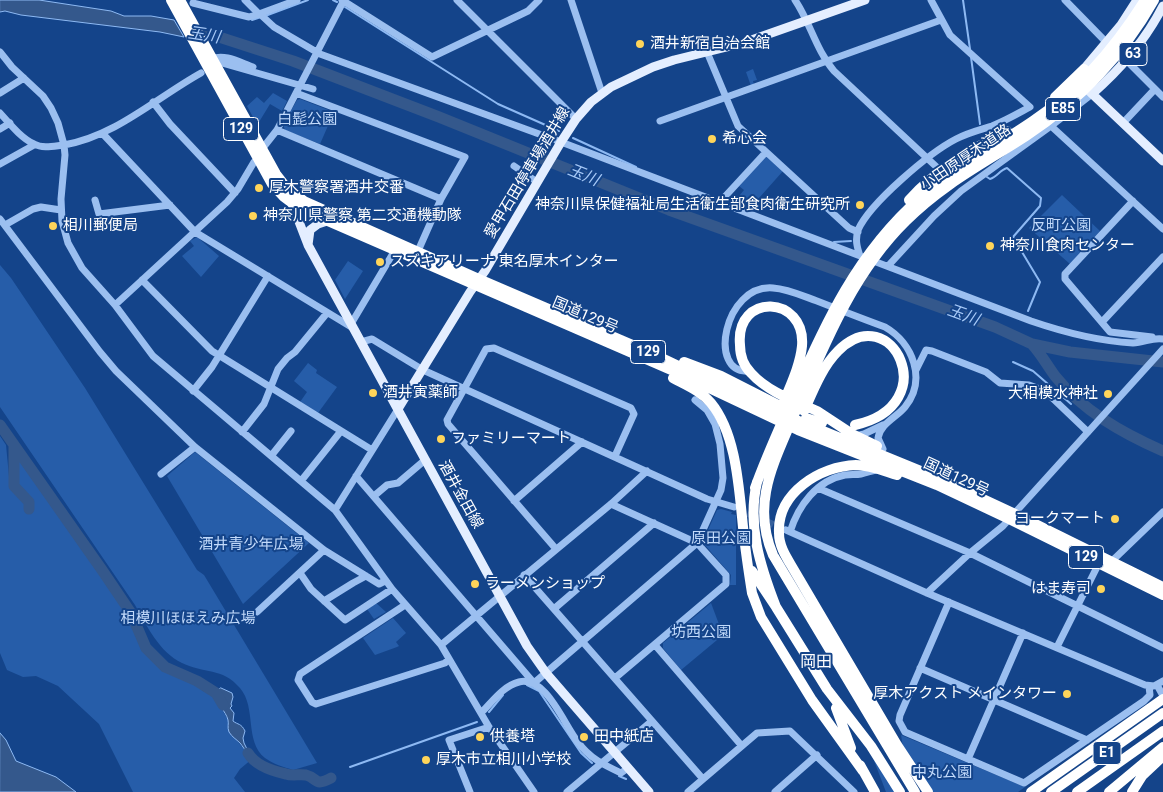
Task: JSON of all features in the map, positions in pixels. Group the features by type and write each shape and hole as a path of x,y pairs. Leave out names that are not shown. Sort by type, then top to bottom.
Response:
{"highway":[{"name":"小田原厚木道路","path":"779,441 849,282 868,255 906,221 940,181 1032,122 1079,84 1117,43 1145,0"},
{"name":"小田原厚木道路","path":"940,181 1049,119 1085,89 1117,55 1138,27 1154,0"},
{"path":"1117,55 1136,35 1160,0"},
{"name":"国道129号","path":"181,4 262,149 286,187 312,205 418,251 477,282 798,430 938,482"},
{"name":"国道129号","path":"210,56 258,159 272,184 291,203 306,212 395,250 649,352 768,409 938,482 1112,561 1163,587"},
{"path":"868,255 894,217 916,192 940,181 965,154 1044,106 1084,69"},
{"path":"799,393 798,363 802,341 797,323 785,310 774,306 761,307 751,312 744,320 739,336 740,350 749,370 769,388 855,430 883,449 908,460 938,482"},
{"path":"776,607 761,566 755,540 752,512 799,393 844,346 862,337 876,338 887,342 896,351 902,362 904,375 902,390 896,401 885,412 855,430"},
{"path":"649,352 722,376 770,401 822,423"},
{"path":"633,354 702,395 715,410 724,425 732,452 752,592 761,617 812,700 863,770"},
{"path":"928,792 897,745 785,556 779,526 782,514 791,497 800,487 828,470 843,466 863,466 938,482"},
{"path":"760,491 766,538 773,555 915,792"},
{"name":"国道129号","path":"1011,516 1163,595"},
{"path":"747,558 756,579 776,607 826,689 871,746 900,792"},
{"path":"853,668 866,711 897,745"},
{"path":"826,689 850,746 875,791"},
{"path":"1031,792 1163,696"},
{"name":"E1","path":"1051,792 1163,713"},
{"name":"E1","path":"1077,792 1163,731"},
{"path":"1109,792 1163,747"},
{"path":"1132,792 1142,776 1163,756"},
{"path":"1026,792 1052,776"}],"main road":[{"name":"愛甲石田停車場酒井線","path":"398,409 576,119 602,92 652,67 743,43 865,0"},
{"name":"63","path":"1084,69 1121,25 1137,0"},
{"name":"63","path":"1092,94 1127,61 1143,41 1163,6"},
{"path":"1084,69 1085,84 1092,94 1163,160"},
{"name":"酒井金田線","path":"286,187 308,245 527,646 546,673 649,792"},
{"path":"308,245 310,230 318,224 327,221"}],"street":[{"path":"244,0 274,27 316,54 559,146 868,255 888,266 1068,332 1136,343 1154,338"},
{"path":"181,4 249,17 261,15 297,0"},
{"path":"262,149 277,130 343,0 432,57 528,11 539,0"},
{"path":"457,0 576,119"},
{"path":"571,0 602,92"},
{"path":"794,0 834,71 961,191"},
{"path":"868,255 856,243 863,221 910,172 957,138 994,125 1030,107 950,35 931,0"},
{"path":"1065,0 1107,43"},
{"path":"660,121 941,20"},
{"path":"0,52 38,90 52,108 58,123 64,145 65,166 61,210 64,232 78,261 115,305 153,356 335,510 344,520 385,581 441,645 484,720 534,792"},
{"path":"707,52 738,126 849,228 858,232"},
{"path":"210,56 223,57 257,69 256,72"},
{"path":"210,56 256,72 301,83 313,89"},
{"path":"1127,61 1163,97"},
{"path":"0,114 34,145 44,147 75,143 103,134 201,73"},
{"path":"0,93 24,78"},
{"path":"1123,123 1155,89"},
{"path":"296,93 465,157 441,199 418,251"},
{"path":"888,266 928,222 961,191 1092,94"},
{"path":"153,102 170,124 235,193"},
{"path":"0,128 10,123"},
{"path":"1051,126 1163,229"},
{"path":"277,130 441,199"},
{"path":"103,134 195,232 326,313 352,326 395,250"},
{"path":"0,164 34,145"},
{"path":"719,203 766,152"},
{"path":"115,305 235,193 254,162 258,159"},
{"path":"514,166 538,180"},
{"path":"95,200 100,214 170,205"},
{"path":"1133,201 1065,274 1065,279 1112,333 1163,339"},
{"path":"61,210 42,206 2,222 111,365 196,446 324,550 379,584 385,581"},
{"path":"1102,322 1163,257"},
{"path":"193,391 207,375 268,276"},
{"path":"142,280 212,351 372,450"},
{"path":"749,370 738,369 729,361 725,340 727,325 736,306 743,299 758,290 772,287 786,290 886,327 905,344 913,358 916,383 907,405 882,428 878,435 883,449"},
{"path":"242,432 264,404 278,369 295,352 326,313"},
{"path":"361,342 372,339 423,370 707,499 734,507"},
{"path":"556,549 448,424 447,420 486,349 494,348 631,408 634,414 615,456"},
{"path":"927,592 1011,516 1163,349"},
{"path":"916,371 926,350 986,372 1000,382 1029,386 1045,391 1088,432"},
{"path":"534,683 697,544 716,501 722,485 722,478 718,434 707,410 695,400"},
{"path":"335,510 398,409"},
{"path":"855,430 870,432 890,421"},
{"path":"301,481 341,432"},
{"path":"271,456 290,435"},
{"path":"514,501 582,442"},
{"path":"161,474 196,446"},
{"path":"374,496 388,485 398,483 425,460"},
{"path":"879,469 834,478 818,488 800,508 788,531 1057,647 1157,684 1163,696"},
{"path":"441,645 611,504 647,471"},
{"path":"356,476 534,683"},
{"path":"818,488 970,552 1163,648"},
{"path":"611,504 697,544 726,576 726,584 615,678"},
{"path":"1112,561 1163,512"},
{"path":"1154,520 1163,525"},
{"path":"555,608 654,523"},
{"path":"257,612 324,550"},
{"path":"1057,647 1099,563"},
{"path":"300,573 311,589 345,620 392,590"},
{"path":"524,575 555,608 703,779"},
{"path":"324,601 366,576"},
{"path":"949,602 900,715 901,726 905,732 1024,784 1144,701 1157,684"},
{"path":"405,606 300,674 298,680 312,702 316,704 449,659"},
{"path":"968,759 1023,632"},
{"path":"655,645 741,746"},
{"path":"920,668 1087,740"},
{"path":"470,792 449,740 484,720 505,689 512,684 526,681 539,686 547,695 578,742 590,755 601,764 621,774 628,768"},
{"path":"567,792 652,721"},
{"path":"688,792 757,732 790,730 854,792"},
{"path":"775,792 816,755"}],"green space":[{"path":"753,69 757,80 753,81 754,85 751,86 746,72"},
{"path":"273,93 287,101 282,111 270,104 259,122 254,119 247,106 257,97 264,103"},
{"name":"白髭公園","path":"300,99 334,112 320,144 285,130 283,125 297,100"},
{"path":"768,156 783,171 751,207 739,196 744,190 739,186"},
{"name":"反町公園","path":"1062,195 1100,231 1070,264 1029,228"},
{"path":"197,237 219,256 201,277 182,256 194,246 190,241"},
{"path":"348,261 363,271 345,299 335,280"},
{"name":"相模川ほほえみ広場","path":"0,265 11,278 85,388 197,570 204,575 317,763 293,770 275,764 265,758 255,743 248,705 240,688 233,681 220,674 182,663 160,645 135,605 0,407"},
{"path":"308,363 317,370 316,373 337,387 318,413 300,402 307,392 294,381"},
{"path":"0,436 6,445 10,487 27,502 29,509 33,509 24,492 16,485 16,454 22,458 107,580 134,621 145,643 165,662 196,677 196,684 203,691 216,695 228,720 229,731 252,759 240,769 234,778 245,792 133,792 99,724 58,686 36,676 23,677 7,670 0,653"},
{"name":"酒井青少年広場","path":"195,452 309,543 243,604 167,476"},
{"name":"原田公園","path":"721,509 736,515 736,585 730,585 731,575 704,544 704,539 717,510"},
{"path":"376,603 386,612 374,619 367,609"},
{"name":"坊西公園","path":"711,603 723,635 681,670 663,648 663,643"},
{"path":"393,618 406,633 396,642 399,646 375,655 363,638"},
{"name":"中丸公園","path":"901,735 1025,787 1018,792 932,792 903,747"},
{"path":"873,758 896,792 886,792"}],"shaded area":[{"path":"0,0 39,0 111,11 124,16 151,16 174,20 184,37 160,32 21,15 5,11 0,12"},
{"path":"221,688 232,693 232,706 230,708 234,713 233,721 244,728 244,743 251,757 259,760 258,763 250,757 229,732 228,720 217,696 217,691"},
{"path":"0,733 6,740 16,761 56,777 76,792 0,792"}],"waterway":[{"path":"265,16 308,0"},
{"path":"333,0 337,2"},
{"path":"963,0 970,49"},
{"path":"345,7 498,104 559,131"},
{"path":"252,20 261,17"},
{"name":"玉川","path":"191,35 219,37 293,61 439,117 669,210 995,327 1032,344 1070,352 1163,362"},
{"path":"971,57 980,124"},
{"path":"573,138 636,167"},
{"path":"987,177 990,179 1007,168 1041,198 1040,206 1013,237 1040,282 1028,311"},
{"path":"834,242 851,241"},
{"path":"1032,344 1055,376 1078,400 1118,429 1163,451"},
{"path":"1013,362 1033,371 1071,404"},
{"path":"0,425 131,613 146,648 165,667 197,681 216,693 223,705"},
{"path":"14,445 14,486 29,502 29,509"},
{"path":"527,685 539,691 581,753 592,763"},
{"path":"489,712 503,695"},
{"path":"350,767 477,722"},
{"path":"248,753 264,767 288,775 306,775 319,782 331,778"},
{"path":"619,776 626,779"}],"tunnel":[{"path":"738,509 783,529"}],"place":[{"name":"酒井新宿自治会館","path":"640,44"},
{"name":"希心会","path":"712,139"},
{"name":"厚木警察署酒井交番","path":"259,188"},
{"name":"神奈川県保健福祉局生活衛生部食肉衛生研究所","path":"860,205"},
{"name":"神奈川県警察 第二交通機動隊","path":"253,216"},
{"name":"相川郵便局","path":"53,226"},
{"name":"神奈川食肉センター","path":"990,246"},
{"name":"スズキアリーナ 東名厚木インター","path":"380,262"},
{"name":"酒井寅薬師","path":"373,393"},
{"name":"大相模水神社","path":"1108,394"},
{"name":"ファミリーマート","path":"441,439"},
{"name":"ヨークマート","path":"1115,519"},
{"name":"ラーメンショップ","path":"475,584"},
{"name":"はま寿司","path":"1101,589"},
{"name":"厚木アクスト メインタワー","path":"1067,694"},
{"name":"供養塔","path":"480,737"},
{"name":"田中紙店","path":"584,737"},
{"name":"厚木市立相川小学校","path":"426,760"}],"district":[{"name":"岡田","path":"816,663"}]}
